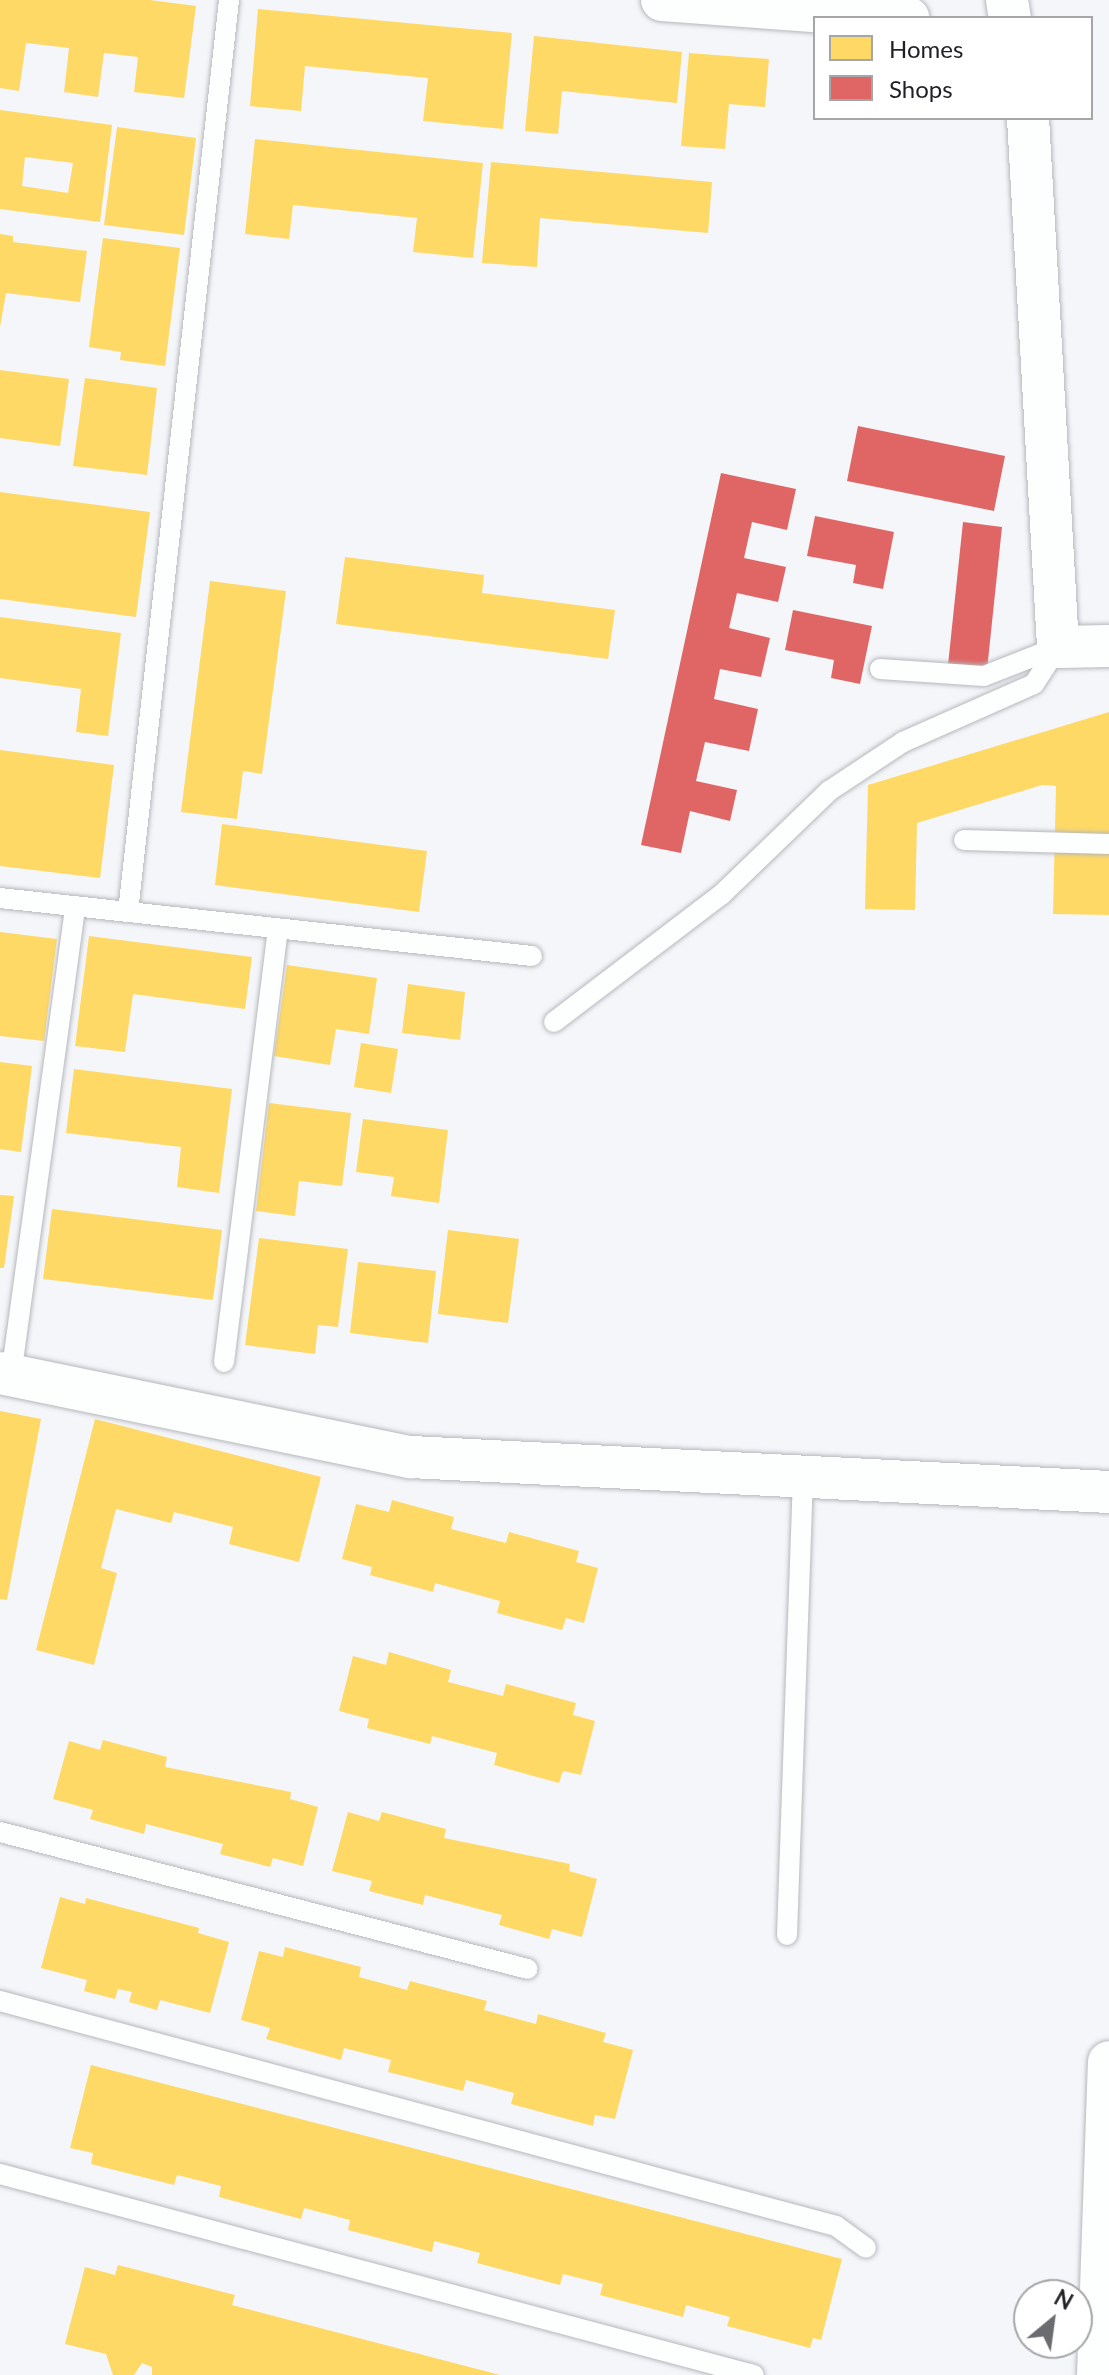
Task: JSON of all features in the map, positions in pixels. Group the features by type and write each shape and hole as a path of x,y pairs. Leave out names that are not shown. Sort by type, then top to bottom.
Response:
{"street":[{"path":"662,0 881,16"},
{"path":"1028,120 1058,647 1109,646"},
{"path":"6,1374 411,1457 1109,1492"},
{"path":"1098,2375 1109,2062"}],"lane":[{"path":"128,912 229,0"},
{"path":"880,669 984,676 1058,647"},
{"path":"554,1022 721,895 829,791 903,742 1034,684 1058,647"},
{"path":"964,840 1109,844"},
{"path":"0,898 532,956"},
{"path":"6,1374 75,906"},
{"path":"224,1362 278,928"},
{"path":"787,1935 803,1479"},
{"path":"0,1832 528,1969"},
{"path":"0,2001 836,2226 866,2248"},
{"path":"0,2174 754,2375"}],"building: Homes":[{"path":"0,0 150,0 196,6 184,98 134,92 138,57 104,53 98,97 64,92 69,48 26,43 19,91 0,88"},
{"path":"258,9 512,33 503,129 423,121 428,78 305,66 301,111 250,106"},
{"path":"534,36 682,52 677,103 562,91 558,134 525,131"},
{"path":"689,53 769,59 765,107 729,104 725,149 681,146"},
{"path":"0,110 112,125 100,222 0,209","holes":["25,157 73,163 68,193 22,186"]},
{"path":"117,127 196,138 184,235 104,225"},
{"path":"255,139 483,163 473,258 413,252 417,218 293,205 289,239 245,234"},
{"path":"491,162 712,182 708,233 540,218 537,267 482,263"},
{"path":"0,234 13,236 13,242 87,251 80,302 6,293 0,327"},
{"path":"103,238 180,248 165,366 120,360 121,352 89,347"},
{"path":"0,370 69,379 60,446 0,438"},
{"path":"85,378 157,388 147,475 73,466"},
{"path":"0,492 150,512 136,617 0,599"},
{"path":"345,557 484,575 482,593 615,610 608,659 336,624"},
{"path":"210,581 286,591 262,774 243,771 237,819 181,812"},
{"path":"0,617 121,633 108,736 76,732 81,689 0,678"},
{"path":"1109,712 1109,915 1053,914 1056,786 1042,785 917,823 915,910 865,909 868,785"},
{"path":"0,750 114,765 100,878 0,866"},
{"path":"222,824 427,851 419,912 215,885"},
{"path":"0,932 57,939 44,1041 0,1036"},
{"path":"89,936 252,957 245,1009 133,994 125,1052 75,1046"},
{"path":"287,965 377,978 369,1034 336,1029 330,1065 274,1056"},
{"path":"408,984 465,992 460,1040 402,1033"},
{"path":"361,1043 398,1049 391,1093 354,1087"},
{"path":"0,1062 32,1066 21,1152 0,1149"},
{"path":"74,1069 232,1089 219,1193 177,1187 181,1147 66,1133"},
{"path":"269,1103 351,1113 342,1186 299,1181 295,1216 256,1211"},
{"path":"363,1119 448,1130 439,1203 391,1196 394,1177 356,1172"},
{"path":"0,1195 14,1196 4,1268 0,1268"},
{"path":"52,1209 222,1230 213,1300 43,1279"},
{"path":"448,1230 519,1239 508,1323 438,1314"},
{"path":"259,1238 348,1249 338,1327 318,1325 315,1354 245,1345"},
{"path":"358,1262 436,1271 428,1343 350,1333"},
{"path":"0,1411 41,1419 7,1600 0,1599"},
{"path":"95,1419 321,1477 299,1562 229,1544 233,1527 174,1512 171,1523 116,1509 101,1568 117,1573 94,1665 36,1650"},
{"path":"392,1500 454,1517 451,1529 506,1543 509,1532 579,1551 576,1562 598,1568 584,1623 566,1618 562,1630 497,1613 500,1601 435,1583 433,1592 370,1575 372,1567 342,1559 356,1504 389,1512"},
{"path":"389,1652 451,1670 448,1682 503,1696 506,1684 576,1703 573,1715 595,1721 581,1775 563,1771 559,1783 494,1765 497,1753 432,1736 430,1744 367,1728 369,1719 339,1711 353,1656 386,1665"},
{"path":"103,1740 167,1757 165,1767 291,1792 290,1799 318,1807 303,1866 273,1858 270,1867 220,1854 223,1844 146,1824 144,1834 90,1819 93,1810 53,1799 69,1741 100,1750"},
{"path":"348,1812 379,1821 382,1812 446,1829 444,1838 570,1864 569,1871 597,1879 582,1937 552,1929 549,1939 499,1925 502,1915 425,1895 423,1905 369,1891 372,1881 332,1871"},
{"path":"60,1897 85,1904 86,1898 199,1928 198,1933 229,1942 210,2013 160,2000 157,2010 129,2002 132,1992 118,1989 115,1999 84,1991 87,1980 41,1968"},
{"path":"285,1947 361,1967 359,1977 407,1990 410,1981 487,2001 484,2010 536,2024 538,2014 606,2033 603,2042 633,2050 615,2119 595,2115 593,2126 511,2104 514,2093 466,2080 463,2091 388,2072 391,2060 344,2048 341,2060 266,2039 270,2028 241,2020 259,1951 283,1957"},
{"path":"91,2065 842,2259 821,2340 813,2338 810,2348 727,2326 730,2317 686,2305 683,2317 600,2295 603,2284 563,2274 560,2285 477,2263 480,2253 434,2241 432,2252 348,2230 350,2220 304,2208 301,2219 219,2197 221,2186 177,2175 174,2185 91,2164 93,2153 70,2148"},
{"path":"118,2265 235,2295 232,2305 500,2375 152,2375 152,2367 142,2363 134,2375 113,2375 106,2354 65,2344 85,2267 115,2275"}],"building: Shops":[{"path":"858,426 1005,456 994,511 847,481"},
{"path":"721,473 796,489 787,530 752,522 744,558 786,567 778,602 737,593 729,628 770,638 761,677 720,669 714,699 758,709 749,751 705,742 696,781 737,790 730,821 690,811 681,853 641,845"},
{"path":"815,516 894,532 883,589 853,583 856,565 807,556"},
{"path":"963,522 1002,527 987,670 948,665"},
{"path":"793,610 872,626 860,684 831,678 834,660 785,650"}]}
